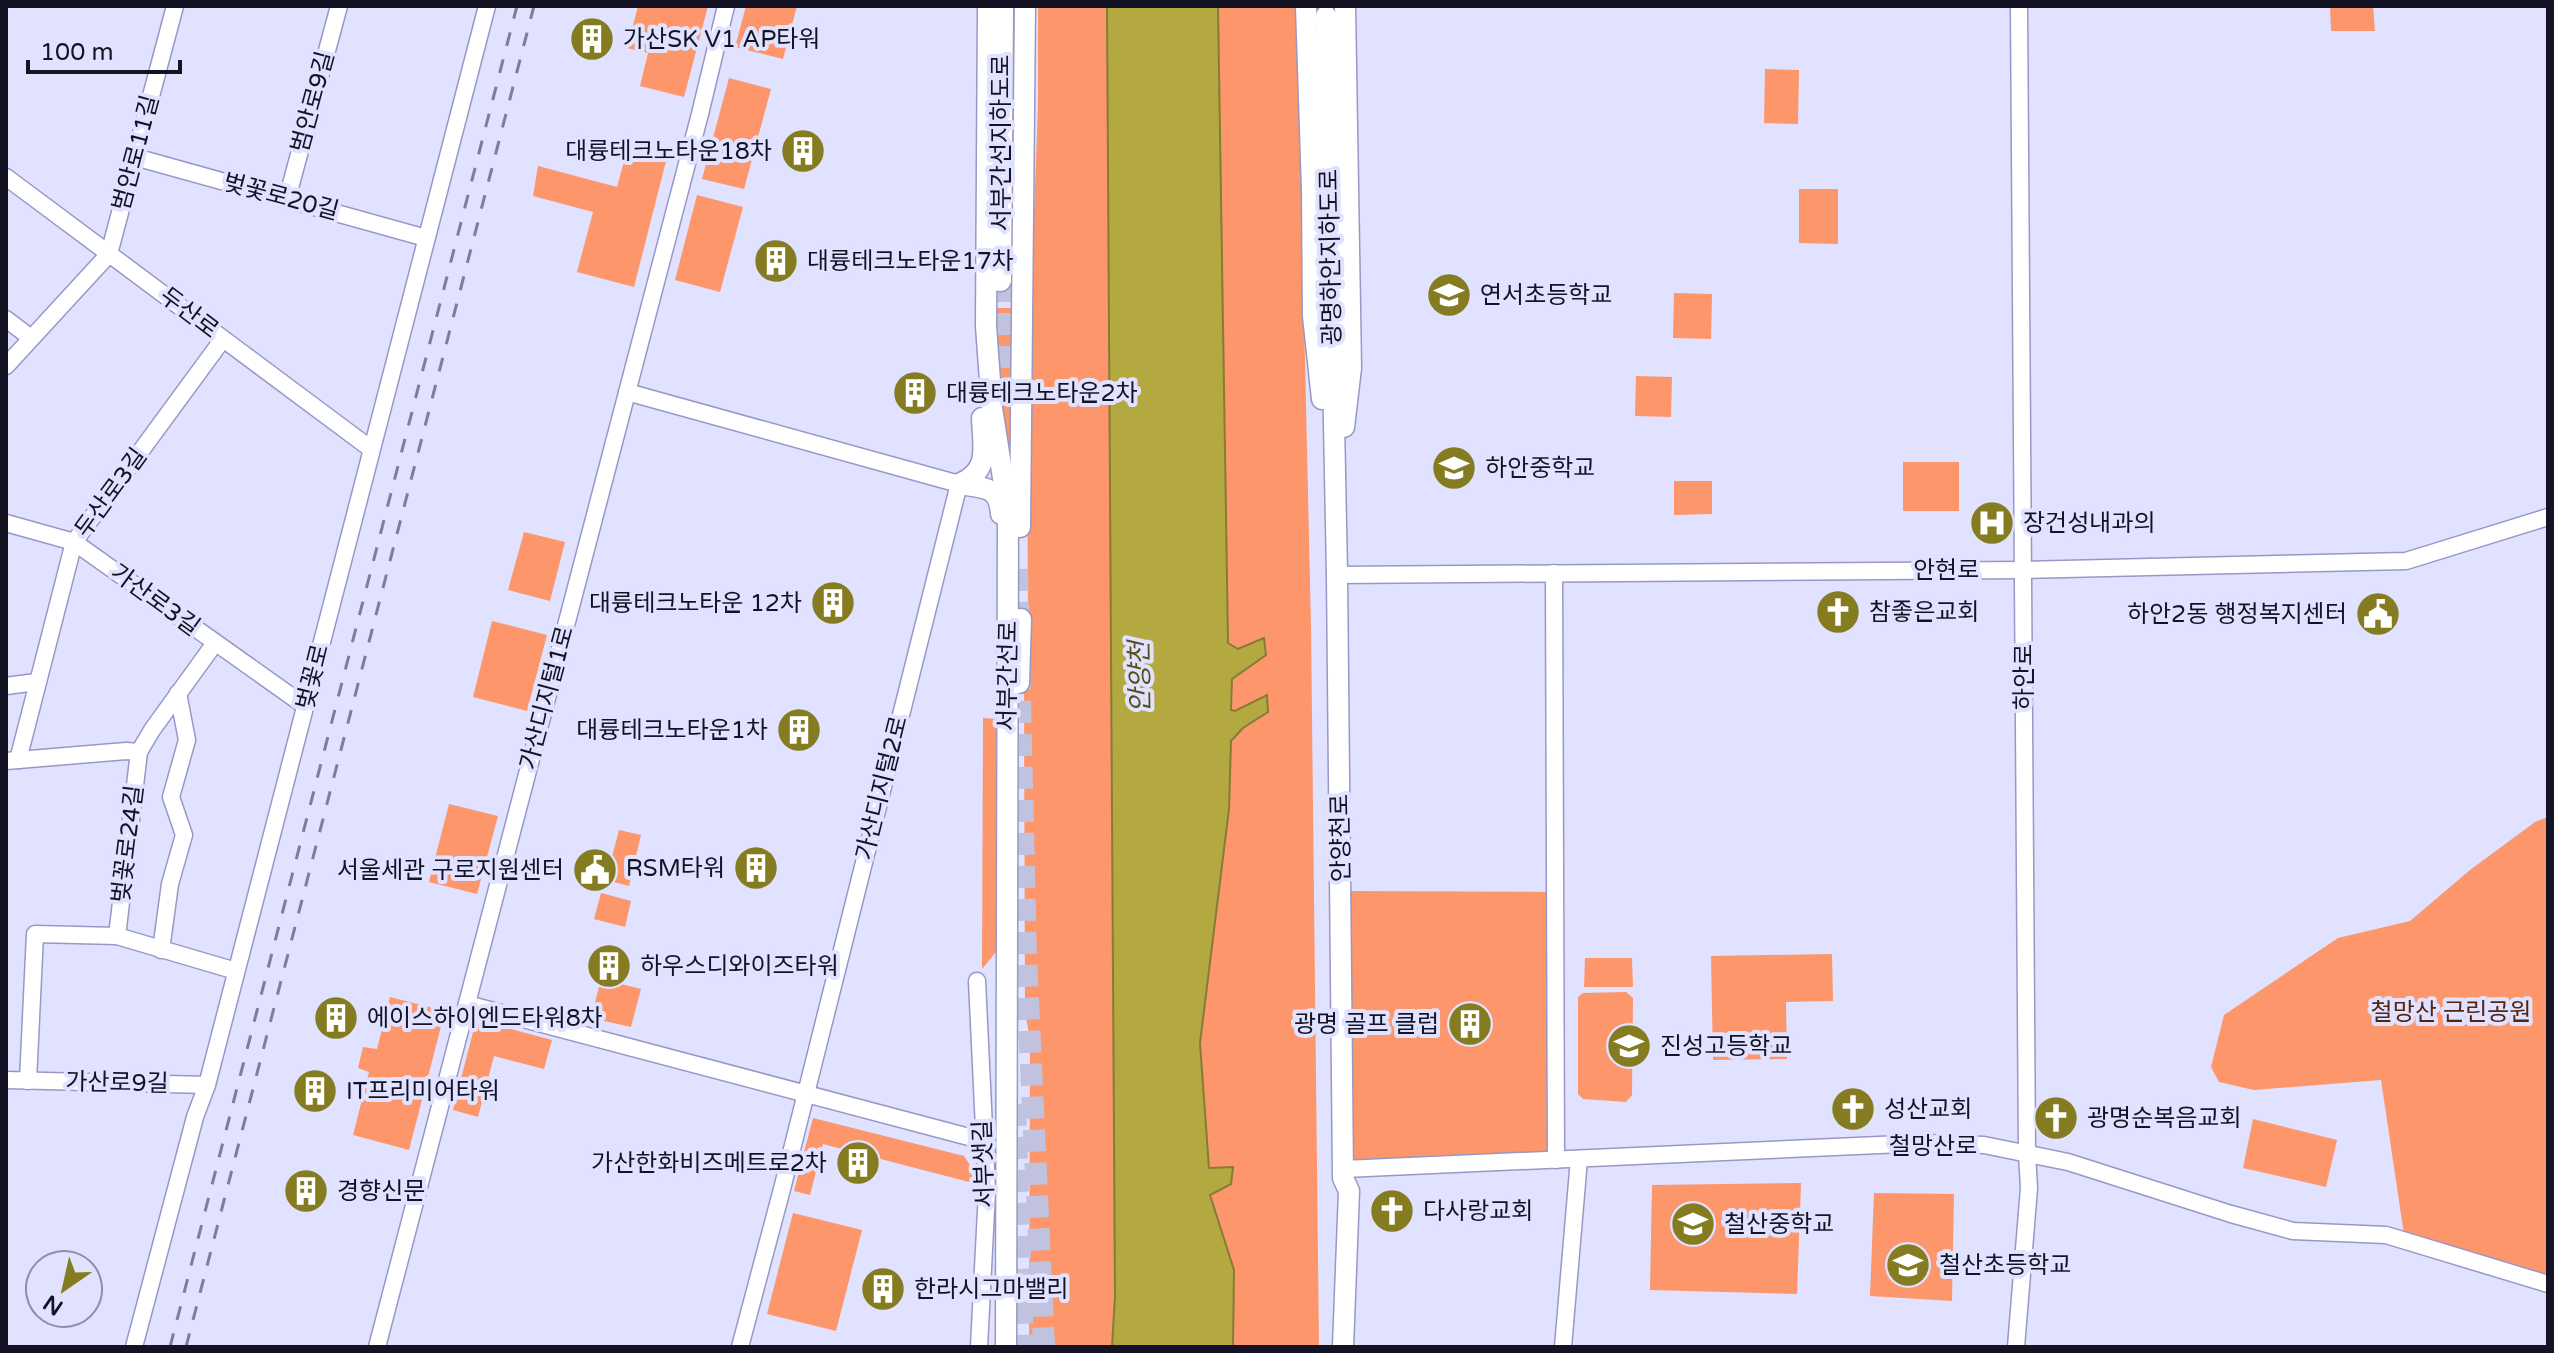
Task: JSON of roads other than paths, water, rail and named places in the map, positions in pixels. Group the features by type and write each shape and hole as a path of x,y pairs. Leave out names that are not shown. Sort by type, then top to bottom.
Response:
{"highway":[{"name":"서부간선지하도로","path":"1002,6 1007,279 1013,6"}],"main road":[{"name":"서부간선로","path":"988,6 986,326 992,408 1008,510 1006,1347"},
{"name":"서부간선로","path":"1018,1347 1018,708 1025,258 1025,6"},
{"path":"1025,258 1036,6"},
{"path":"1306,6 1313,316 1335,498"},
{"path":"1335,498 1351,368 1345,6"},
{"name":"광명하안지하도로","path":"1326,16 1335,498"},
{"path":"959,484 978,472 983,462 982,379 986,326"},
{"path":"959,484 993,491 1000,501 1007,650"},
{"name":"안양천로","path":"1335,498 1343,1174"},
{"path":"1331,1347 1335,1190 1343,1174"},
{"path":"1343,1174 1349,1191 1343,1347"}],"street":[{"name":"범안로11길","path":"109,254 175,6"},
{"name":"범안로9길","path":"287,199 339,6"},
{"name":"벚꽃로","path":"134,1347 195,1117 207,1085 487,6"},
{"name":"가산디지털1로","path":"377,1347 726,6"},
{"name":"하안로","path":"2016,1347 2029,1188 2019,6"},
{"name":"벚꽃로20길","path":"135,157 426,238"},
{"name":"두산로","path":"6,177 371,449"},
{"path":"6,366 109,254"},
{"path":"6,319 31,338"},
{"name":"두산로3길","path":"12,760 74,542 223,339"},
{"path":"627,392 959,484"},
{"name":"가산디지털2로","path":"740,1347 959,484"},
{"name":"안현로","path":"1337,575 2023,570 2406,561 2548,517"},
{"name":"가산로3길","path":"6,523 74,542 305,706"},
{"path":"1554,573 1556,1160"},
{"name":"가산로3길","path":"139,752 215,643"},
{"path":"6,686 36,682"},
{"path":"161,950 170,884 184,835 171,797 187,740 178,693"},
{"path":"12,760 139,752"},
{"name":"벚꽃로24길","path":"117,936 139,752"},
{"name":"벚꽃로24길","path":"28,1081 35,934 117,936 236,971"},
{"name":"서부샛길","path":"977,981 987,1191 979,1347"},
{"path":"467,1004 984,1141"},
{"name":"가산로9길","path":"6,1080 207,1085"},
{"name":"철망산로","path":"1343,1174 1556,1160 1953,1143 1984,1145 2068,1162 2293,1231 2386,1235 2548,1284"},
{"path":"1563,1347 1579,1159"}],"water":[{"name":"안양천","path":"1107,6 1218,6 1228,643 1238,649 1264,638 1266,655 1232,679 1231,710 1235,711 1267,695 1268,712 1243,728 1231,741 1229,809 1200,1043 1209,1168 1233,1167 1231,1184 1210,1195 1234,1270 1233,1347 1112,1347 1115,1296"}],"tunnel":[{"path":"1000,280 1000,410"},
{"path":"1017,569 1026,958 1044,1347"},
{"path":"1015,1104 1023,1347"}],"railway":[{"path":"170,1347 517,6"},
{"path":"186,1347 534,6"}],"place":[{"name":"가산SK V1 AP타워","path":"592,39"},
{"name":"대륭테크노타운18차","path":"803,151"},
{"name":"대륭테크노타운17차","path":"776,261"},
{"name":"연서초등학교","path":"1449,295"},
{"name":"대륭테크노타운2차","path":"915,393"},
{"name":"하안중학교","path":"1454,468"},
{"name":"장건성내과의","path":"1992,523"},
{"name":"대륭테크노타운 12차","path":"833,603"},
{"name":"참좋은교회","path":"1838,612"},
{"name":"하안2동 행정복지센터","path":"2378,614"},
{"name":"대륭테크노타운1차","path":"799,730"},
{"name":"RSM타워","path":"756,868"},
{"name":"서울세관 구로지원센터","path":"595,870"},
{"name":"하우스디와이즈타워","path":"609,966"},
{"name":"에이스하이엔드타워8차","path":"336,1018"},
{"name":"광명 골프 클럽","path":"1470,1024"},
{"name":"진성고등학교","path":"1629,1046"},
{"name":"IT프리미어타워","path":"315,1091"},
{"name":"성산교회","path":"1853,1109"},
{"name":"광명순복음교회","path":"2056,1118"},
{"name":"가산한화비즈메트로2차","path":"858,1163"},
{"name":"경향신문","path":"306,1191"},
{"name":"다사랑교회","path":"1392,1211"},
{"name":"철산중학교","path":"1693,1224"},
{"name":"철산초등학교","path":"1908,1265"},
{"name":"한라시그마밸리","path":"883,1289"}],"park label":[{"name":"철망산 근린공원","path":"2451,1012"}]}
